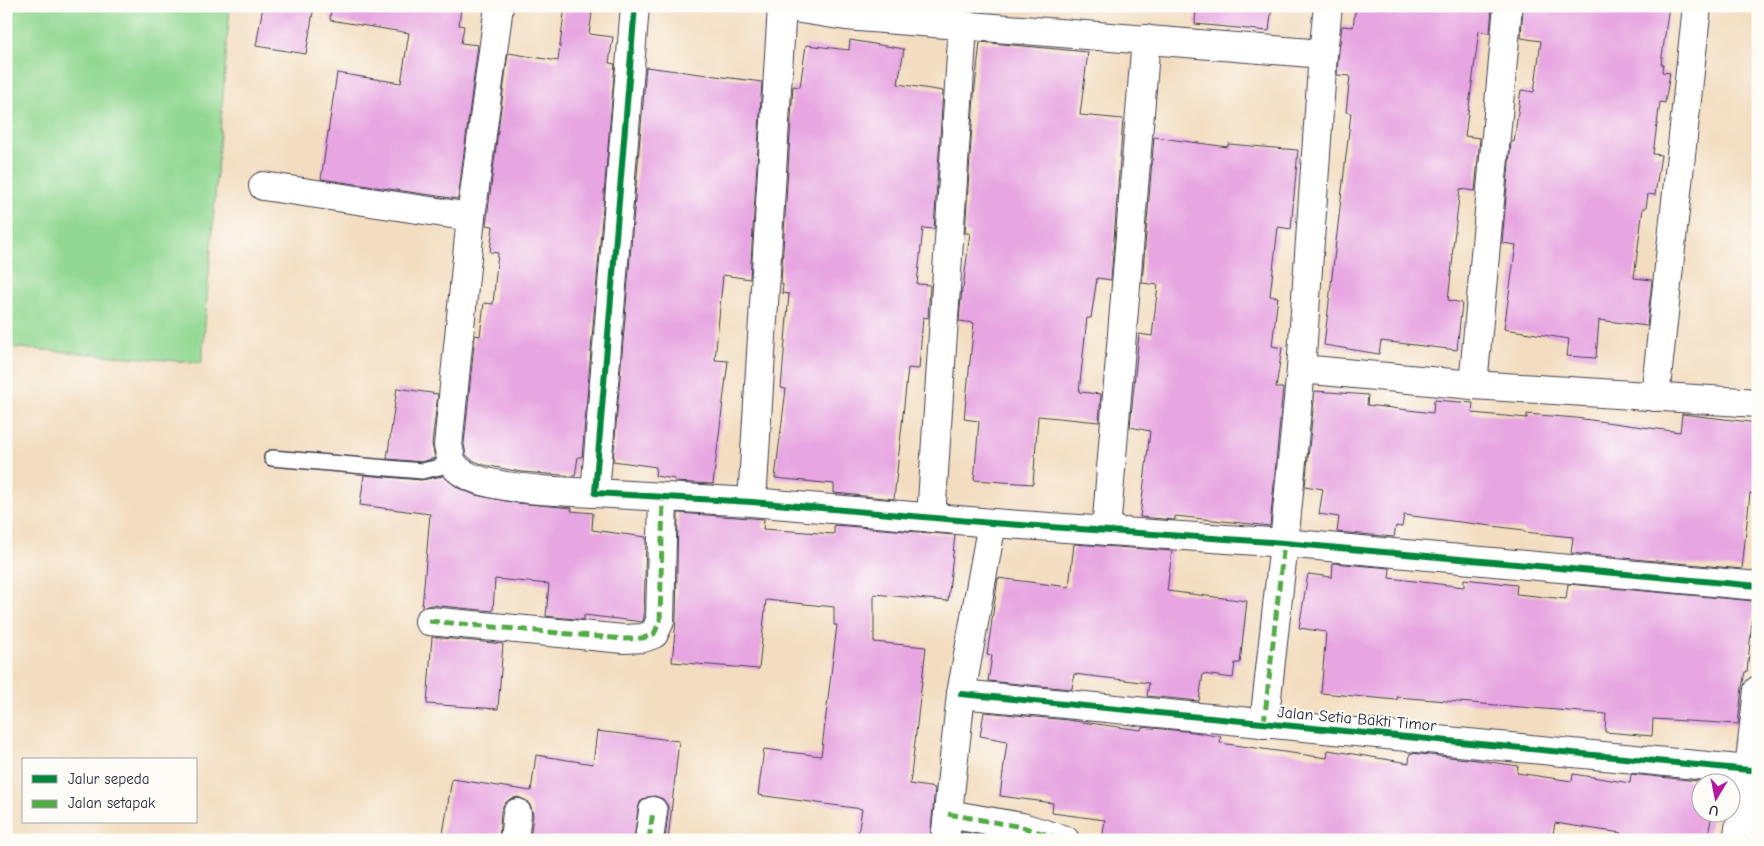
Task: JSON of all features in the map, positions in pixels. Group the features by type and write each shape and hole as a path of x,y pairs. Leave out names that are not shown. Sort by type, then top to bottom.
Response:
{"street":[{"path":"499,6 471,217 448,446 453,464 465,474 482,482 520,487 663,498 752,502 992,523 1284,542 1758,586"},
{"path":"595,493 635,6"},
{"path":"752,502 782,6 846,16 1323,54"},
{"path":"1264,724 1301,369 1328,6"},
{"path":"1472,385 1508,6"},
{"path":"1655,397 1696,6"},
{"path":"931,518 963,25"},
{"path":"1106,531 1146,39"},
{"path":"263,186 471,217"},
{"path":"1301,369 1472,385 1758,403"},
{"path":"429,620 624,639 643,638 654,634 660,621 663,498"},
{"path":"992,523 961,694 946,827 1022,827 1065,840"},
{"path":"1737,840 1754,770 1758,690"},
{"name":"Jalan Setia Bakti Timor","path":"961,694 1754,770"},
{"path":"649,840 653,811"}],"lane":[{"path":"272,458 422,471 453,464"}],"green space":[{"path":"12,6 230,6 202,363 6,347 6,87"}],"building":[{"path":"263,6 314,6 306,54 256,46"},
{"path":"331,6 448,6 461,8 459,25 464,26 461,43 478,45 458,199 321,179 337,73 401,83 409,33 330,20"},
{"path":"565,6 593,6 589,34 613,37 609,63 615,64 582,457 578,457 575,476 521,472 484,465 466,455 464,444 475,335 480,336 484,303 493,304 498,253 490,252 493,226 486,225 508,53 558,61"},
{"path":"1196,6 1272,6 1269,31 1195,24"},
{"path":"1356,6 1492,6 1490,33 1479,31 1465,136 1480,138 1475,191 1460,189 1452,256 1448,300 1462,303 1457,350 1381,341 1379,354 1324,345 1351,113 1346,112 1350,76 1337,75 1338,59 1342,26 1353,27"},
{"path":"1523,6 1669,6 1661,64 1663,64 1662,72 1670,73 1665,103 1660,102 1653,154 1661,155 1655,195 1648,194 1646,208 1643,208 1634,278 1652,280 1647,326 1599,320 1596,358 1567,356 1569,339 1504,329 1516,245 1502,243 1511,142 1514,142 1521,90 1534,92 1541,41 1521,38"},
{"path":"850,40 904,49 898,84 943,91 934,229 923,228 917,284 930,285 928,318 923,317 919,369 908,368 894,499 834,493 834,484 775,478 786,389 781,388 789,294 782,293 783,284 781,283 793,86 800,87 806,45 849,50"},
{"path":"980,42 1088,52 1080,115 1123,119 1111,280 1097,278 1091,318 1087,318 1079,392 1101,394 1099,422 1038,416 1033,484 974,480 979,421 964,419 974,323 959,321 970,233 965,233 974,96"},
{"path":"646,67 762,82 750,279 723,275 715,360 728,361 713,484 675,482 675,479 655,476 656,467 613,461"},
{"path":"1154,137 1228,147 1228,144 1298,150 1291,229 1278,227 1270,296 1278,297 1272,346 1282,348 1276,388 1283,388 1270,526 1175,516 1175,520 1140,517 1150,431 1130,427 1139,334 1152,336 1158,285 1142,283"},
{"path":"397,388 438,394 432,444 435,458 421,462 387,459"},
{"path":"1315,391 1368,395 1367,405 1433,413 1434,400 1473,403 1472,413 1527,418 1527,414 1576,418 1680,432 1682,414 1758,423 1758,494 1750,493 1742,569 1571,553 1573,537 1404,515 1402,527 1396,526 1394,537 1337,532 1339,517 1319,514 1323,489 1305,486"},
{"path":"364,475 421,480 443,476 458,488 475,495 517,503 572,508 571,511 593,513 592,530 646,537 643,622 584,615 584,620 546,616 549,584 495,579 493,611 430,605 422,608 430,514 360,505"},
{"path":"678,513 764,519 763,529 834,534 834,525 955,535 948,601 874,594 874,642 926,647 910,784 935,788 930,840 857,840 862,809 758,795 764,749 821,756 837,625 834,625 834,607 766,600 759,669 672,662 676,621"},
{"path":"1074,544 1172,551 1167,591 1247,601 1240,663 1235,663 1233,678 1203,674 1199,701 1147,696 1149,683 1074,674 1072,689 988,681 992,656 987,655 998,578 1069,587"},
{"path":"1333,563 1390,568 1389,578 1464,587 1464,579 1517,585 1516,594 1566,599 1568,584 1754,601 1747,672 1745,672 1742,688 1738,724 1653,719 1652,736 1605,732 1606,714 1397,697 1397,700 1321,693 1326,632 1299,628 1308,574 1332,577"},
{"path":"432,637 503,644 498,709 427,704"},
{"path":"984,712 1067,720 1141,730 1142,727 1194,732 1221,737 1220,743 1327,758 1328,750 1409,763 1410,753 1518,766 1517,773 1572,781 1573,774 1630,783 1631,774 1692,780 1692,824 1710,824 1707,840 1620,840 1621,833 1555,823 1552,840 1102,840 1105,820 1052,813 1053,803 1000,796 1007,741 980,736"},
{"path":"597,731 679,741 668,840 665,840 668,806 663,799 655,796 647,797 640,802 634,840 530,840 533,815 531,807 527,801 518,797 510,799 504,804 501,811 499,840 442,840 452,779 531,791 536,755 593,764"},
{"path":"962,832 996,838 996,840 961,840"}],"marked path":[{"path":"429,621 624,639 643,638 654,634 660,621 663,498"},
{"path":"1264,724 1284,543"},
{"path":"649,840 653,811"},
{"path":"948,814 1022,827 1065,840"}],"cycle path":[{"path":"635,6 595,493 752,502 992,523 1284,543 1758,586"},
{"path":"961,694 1749,770 1758,769"}]}
